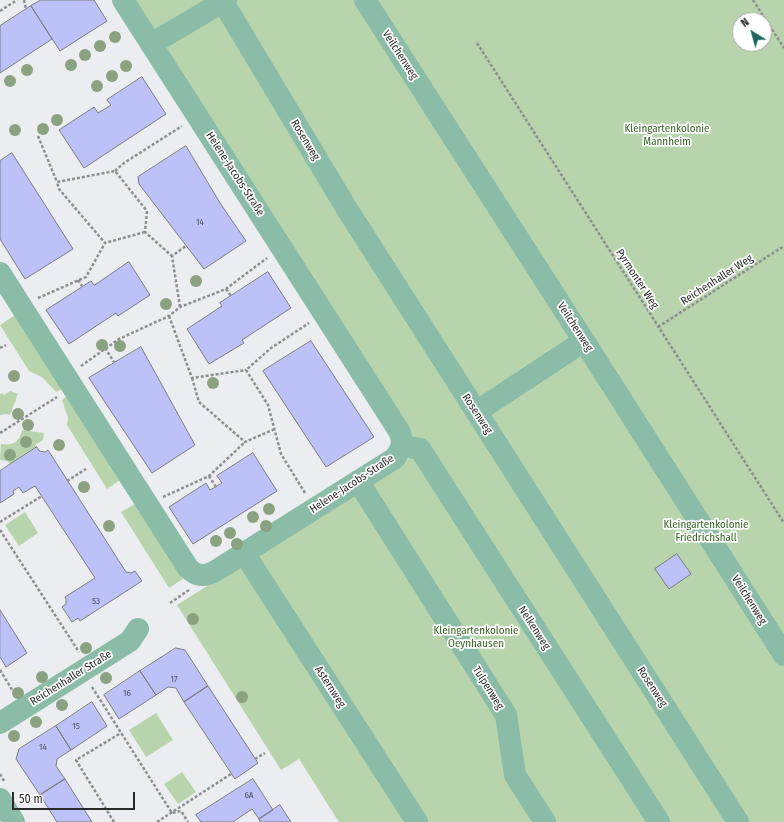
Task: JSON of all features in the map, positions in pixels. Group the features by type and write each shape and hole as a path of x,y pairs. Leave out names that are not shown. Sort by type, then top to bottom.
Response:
{"street":[{"name":"Helene-Jacobs-Straße","path":"0,273 188,568 192,572 199,575 210,574 395,458 402,446 402,438 399,431 123,0"},
{"name":"Veilchenweg","path":"365,0 784,655"},
{"path":"151,44 225,1"},
{"name":"Rosenweg","path":"225,1 347,209 738,822"},
{"path":"476,412 584,341"},
{"name":"Nelkenweg","path":"402,446 420,450 659,822"},
{"name":"Tulpenweg","path":"358,481 506,716 515,775 545,822"},
{"name":"Asternweg","path":"244,553 417,822"},
{"name":"Reichenhaller Straße","path":"0,723 130,641 138,629"},
{"path":"0,799 14,822"}],"path":[{"path":"0,11 17,0"},
{"path":"24,0 26,9"},
{"path":"753,0 784,48"},
{"name":"Pyrmonter Weg","path":"478,43 784,523"},
{"path":"57,182 115,172 124,163 198,116"},
{"path":"38,136 59,189 105,243"},
{"path":"115,172 147,211 145,232"},
{"path":"21,306 86,277 105,243 145,232"},
{"path":"145,232 172,256 180,307"},
{"path":"172,256 186,246"},
{"name":"Reichenhaller Weg","path":"658,327 784,246"},
{"path":"67,378 105,348 119,339 169,316 180,307 226,289 282,248"},
{"path":"78,280 82,286"},
{"path":"226,289 231,296"},
{"path":"192,378 246,370 271,348 324,313"},
{"path":"169,316 192,378 199,402 244,442"},
{"path":"0,348 6,345"},
{"path":"105,348 114,362"},
{"path":"246,370 268,405 281,454 315,508"},
{"path":"0,433 54,398"},
{"path":"147,504 209,476 244,442 275,429"},
{"path":"68,481 86,469"},
{"path":"209,476 216,487"},
{"path":"0,522 42,496"},
{"path":"0,670 18,698"},
{"path":"114,822 76,760 121,733"},
{"path":"255,759 265,753"},
{"path":"157,822 231,774"}],"green space":[{"path":"133,0 784,0 784,822 339,822 299,759 281,770 177,605 421,451"},
{"path":"15,315 62,389 56,392 42,377 29,371 0,325"},
{"path":"10,391 18,394 10,415 0,415 0,394 2,393 4,395"},
{"path":"67,396 120,480 107,489 67,425 68,418 62,400"},
{"path":"22,430 44,433 43,440 35,445 37,447 10,464 7,461 0,460 1,444 12,444 15,442 19,438"},
{"path":"135,504 183,579 169,588 121,512"},
{"path":"25,512 38,533 19,546 5,525"},
{"path":"156,713 173,740 146,757 129,730"},
{"path":"182,772 196,792 178,804 164,784"}],"building":[{"path":"41,0 94,0 107,21 60,51 31,6"},
{"path":"31,6 52,39 0,73 0,26"},
{"path":"142,77 166,114 84,168 59,130 94,107 98,113 111,105 107,100"},
{"path":"186,146 220,203 246,241 204,269 139,184 138,177"},
{"path":"12,153 73,249 25,279 0,239 0,161"},
{"path":"129,262 150,295 118,316 116,313 69,344 46,310 91,281 94,285"},
{"path":"268,272 291,308 242,340 244,343 209,364 187,329 222,306 220,303"},
{"path":"311,341 374,437 326,467 263,371"},
{"path":"141,347 195,445 152,473 89,378"},
{"path":"37,447 39,451 45,452 48,450 126,572 131,573 135,571 142,581 80,621 78,618 72,622 62,607 66,604 65,597 95,578 35,486 23,493 19,487 13,491 14,494 0,503 0,471"},
{"path":"253,453 277,491 193,544 169,507 206,483 210,490 222,483 217,476"},
{"path":"677,554 691,574 669,589 655,569"},
{"path":"0,610 27,653 6,667 0,657"},
{"path":"176,648 185,650 208,686 184,702 176,688 168,687 156,695 140,671"},
{"path":"140,671 156,695 119,719 104,695"},
{"path":"208,686 258,763 235,779 184,702"},
{"path":"92,702 107,726 71,750 56,726"},
{"path":"56,726 71,750 57,759 56,766 65,779 40,795 16,759 19,749"},
{"path":"65,779 92,822 57,822 40,795"},
{"path":"253,779 273,810 259,819 252,809 233,822 201,822 196,815"},
{"path":"280,805 291,822 260,822 259,819"}],"park label":[{"name":"Kleingartenkolonie Mannheim","path":"667,135"},
{"name":"Kleingartenkolonie Friedrichshall","path":"706,531"},
{"name":"Kleingartenkolonie Oeynhausen","path":"476,637"}]}
